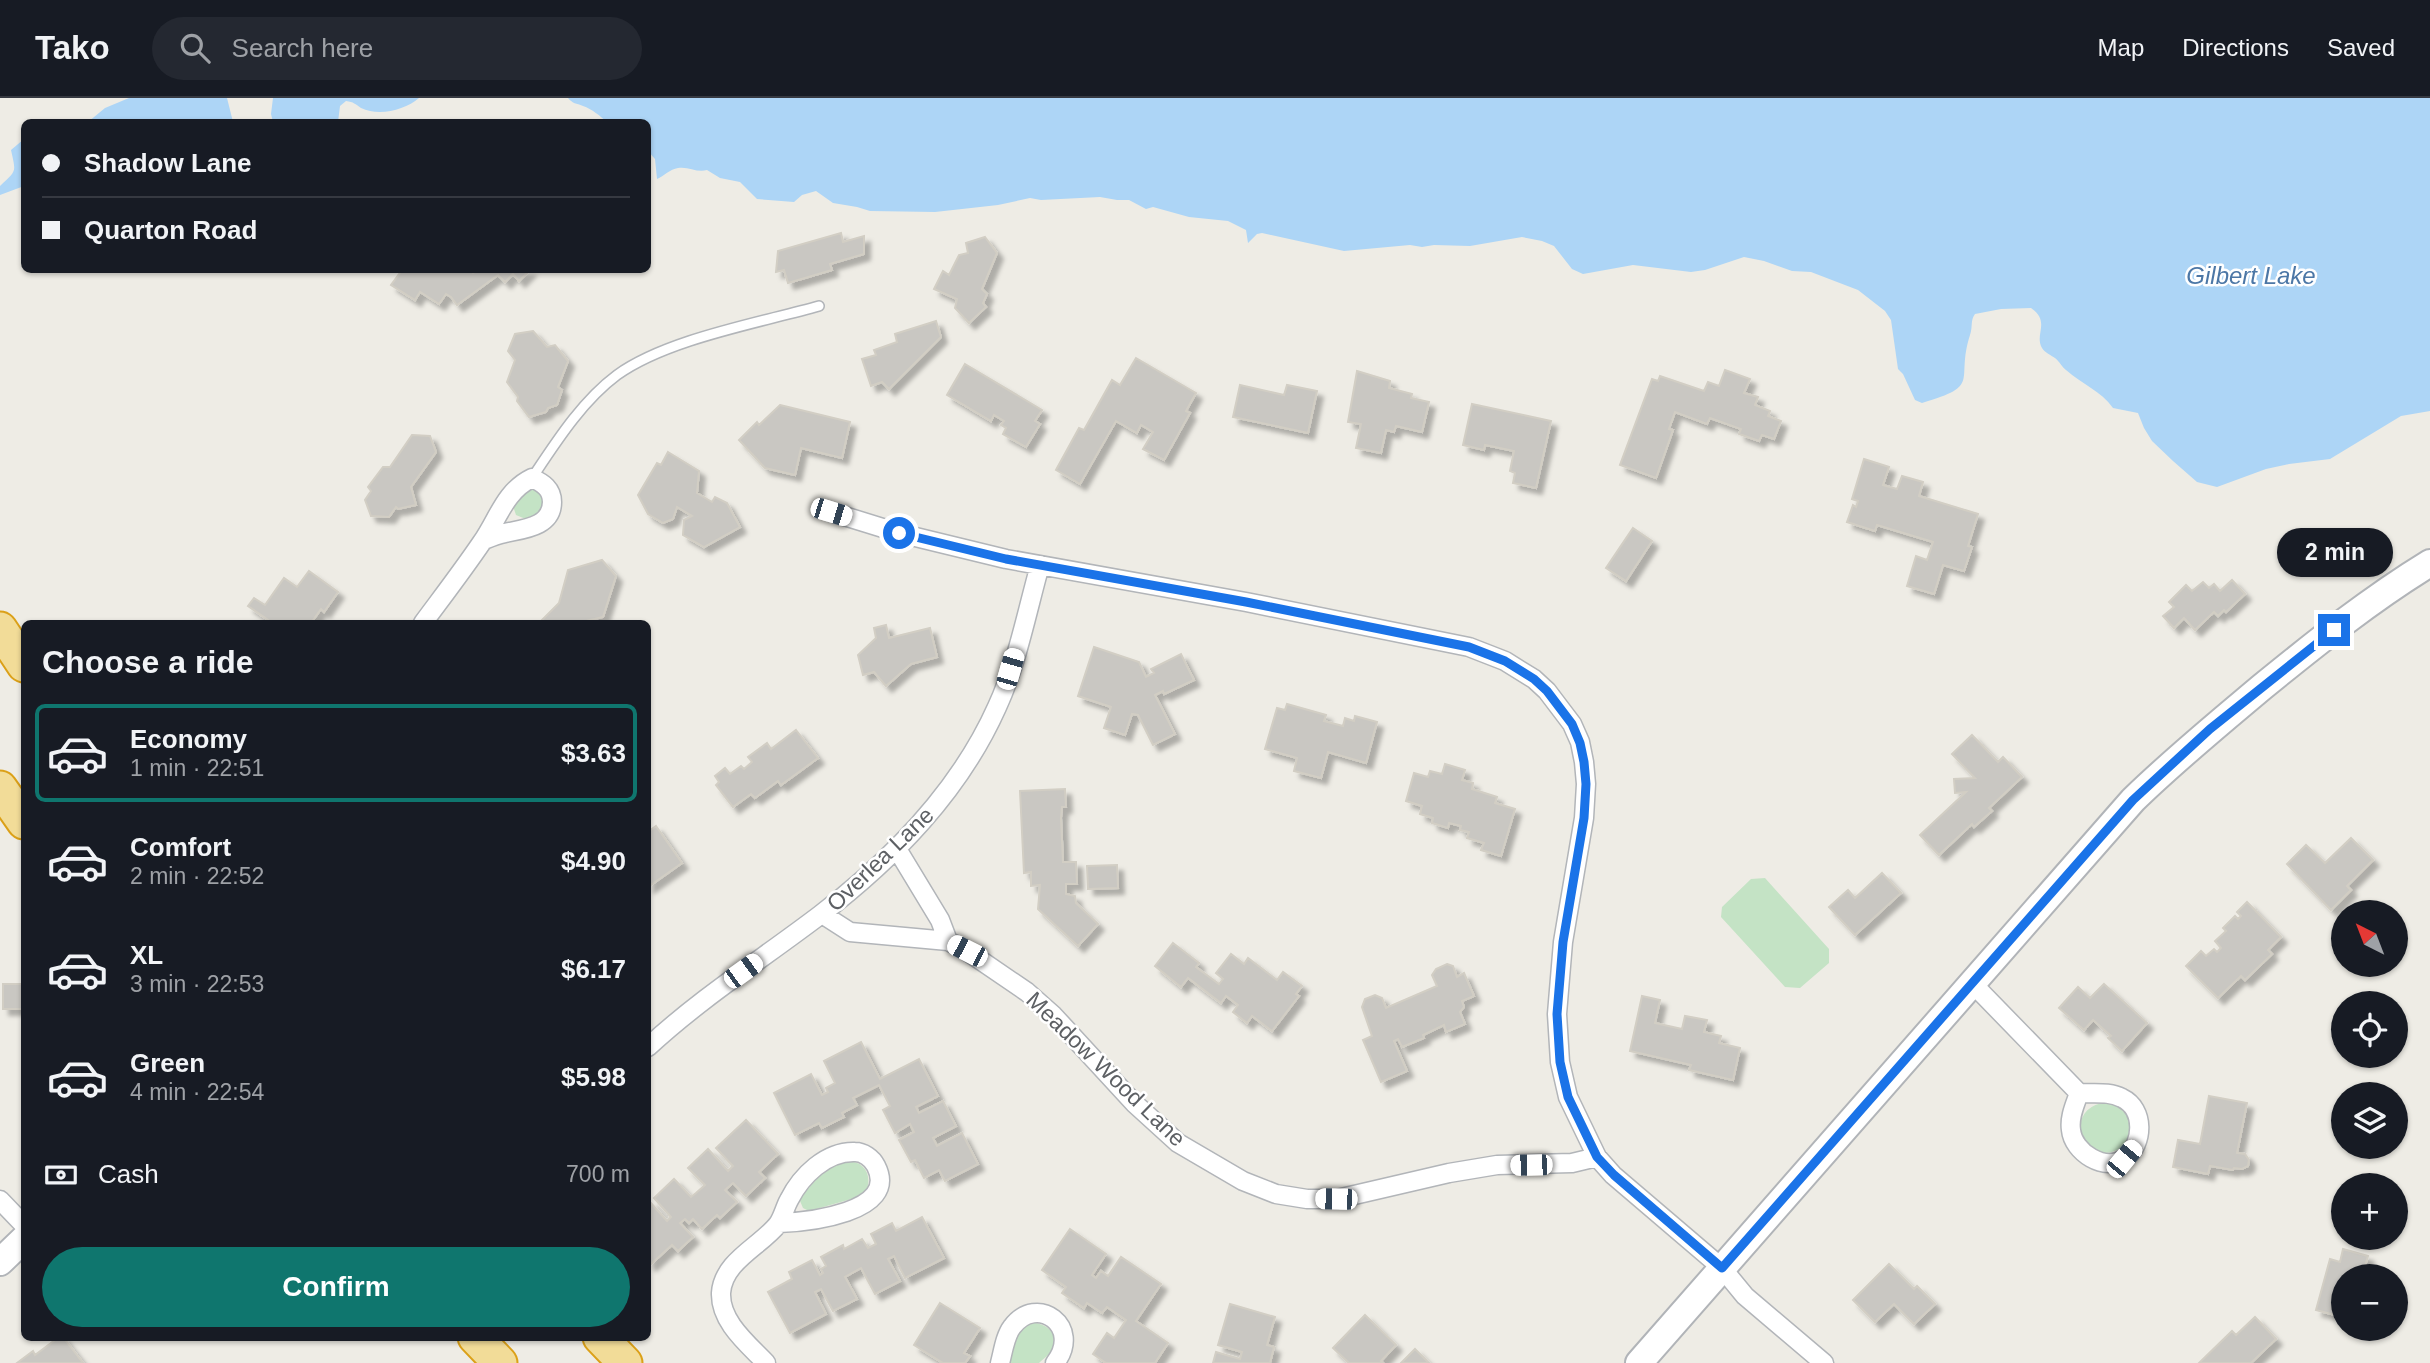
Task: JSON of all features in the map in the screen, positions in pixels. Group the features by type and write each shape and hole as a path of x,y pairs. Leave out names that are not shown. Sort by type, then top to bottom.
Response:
{"highway":[{"path":"0,629 21,660"},
{"path":"0,788 21,818"},
{"path":"479,1341 500,1363"},
{"path":"604,1341 625,1363"}],"street":[{"path":"425,620 484,540 509,495 519,484 532,478 542,482 552,499 547,516 530,528 484,540"},
{"path":"831,512 972,552 1108,575 1469,647 1518,668 1547,691 1572,724 1580,743 1586,784 1584,818 1563,942 1557,1014 1560,1062 1568,1097 1597,1157 1614,1175 1722,1268 1745,1296 1824,1363"},
{"path":"1639,1363 2133,800 2210,729 2334,630 2430,563"},
{"name":"Overlea Lane","path":"651,1044 672,1024 821,914 897,849 955,782 999,705 1040,565"},
{"path":"897,849 940,920 948,941"},
{"name":"Meadow Wood Lane","path":"821,914 850,932 948,941 967,951 1027,992 1053,1015 1134,1103 1178,1143 1243,1181 1276,1194 1307,1199 1336,1199 1473,1169 1572,1163 1597,1157"},
{"path":"1972,983 2079,1094 2113,1094 2123,1098 2135,1110 2139,1133 2134,1147 2124,1159 2113,1163 2100,1163 2079,1149 2072,1138 2070,1127 2079,1094"},
{"path":"766,1363 733,1328 723,1306 721,1291 732,1267 779,1223 789,1199 807,1174 820,1163 840,1154 857,1151 869,1156 876,1165 879,1186 870,1201 861,1207 821,1219 779,1223"},
{"path":"0,1200 21,1222"},
{"path":"0,1262 21,1241"},
{"path":"1000,1363 1010,1329 1031,1313 1045,1314 1062,1328 1065,1343 1055,1363"}],"lane":[{"path":"532,478 562,434 589,402 617,376 646,359 683,344 819,306"}],"green space":[{"path":"528,488 540,492 544,504 538,514 528,520 516,515 513,506"},
{"path":"1765,878 1829,949 1829,963 1800,988 1785,987 1721,917 1722,907 1751,879"},
{"path":"2105,1103 2123,1110 2130,1128 2123,1146 2105,1153 2087,1146 2080,1128 2087,1110"},
{"path":"847,1161 858,1163 865,1169 867,1189 855,1198 809,1211 803,1208 800,1201 816,1180 833,1167"},
{"path":"1033,1323 1043,1325 1054,1335 1052,1350 1039,1363 1009,1363 1019,1334"}],"water":[{"path":"129,98 227,98 232,119 92,119 105,108"},
{"path":"273,98 419,98 407,106 384,112 368,111 346,101 340,106 338,119 272,119"},
{"name":"Gilbert Lake","path":"568,98 2430,98 2430,411 2401,416 2330,459 2266,469 2217,487 2197,482 2173,461 2152,441 2138,413 2113,408 2045,351 2040,343 2040,318 2031,308 2001,309 1975,314 1960,386 1941,397 1922,403 1915,400 1898,369 1891,320 1885,311 1858,290 1811,272 1792,271 1764,261 1744,257 1691,272 1633,265 1583,274 1572,269 1554,246 1522,237 1470,246 1410,245 1344,251 1262,233 1248,243 1246,230 1228,221 1189,217 1153,207 1146,209 1129,200 1100,197 1041,200 1030,198 998,205 935,212 870,211 833,203 816,191 802,195 794,202 757,199 740,182 720,178 707,170 678,168 657,179 655,159 651,154 651,119 603,119"},
{"path":"21,142 21,187 0,195 0,186 14,171 11,150"}],"building":[{"path":"841,233 843,242 864,236 864,254 830,264 832,270 788,283 784,270 776,272 778,251"},
{"path":"985,237 997,253 982,289 987,294 983,303 986,307 969,323 955,308 957,299 934,289 943,271 949,275 959,255 968,253 966,243"},
{"path":"400,273 527,273 519,281 513,274 505,282 498,275 457,305 446,294 439,304 420,292 415,300 391,285"},
{"path":"936,321 941,337 889,389 882,382 871,386 862,359 876,355 874,350 897,342 895,334"},
{"path":"533,331 547,347 555,345 568,361 558,387 562,390 557,405 548,408 546,412 529,417 507,382 515,360 508,351 515,334"},
{"path":"1136,358 1196,393 1186,411 1190,413 1164,460 1143,449 1153,432 1141,425 1137,433 1116,421 1080,484 1056,470 1079,428 1084,430 1112,380 1120,385"},
{"path":"965,364 1042,410 1035,421 1040,424 1026,447 1003,434 1006,428 1001,425 1004,421 994,415 991,421 947,395"},
{"path":"1725,370 1750,379 1744,393 1758,397 1755,405 1770,411 1768,416 1781,421 1774,439 1762,435 1759,441 1739,434 1741,429 1710,418 1707,424 1675,412 1669,429 1673,430 1656,478 1620,465 1652,379 1658,381 1660,376 1704,391 1708,382 1719,386"},
{"path":"1357,371 1390,381 1389,388 1412,394 1411,398 1429,402 1422,432 1396,426 1394,432 1386,430 1381,453 1356,448 1361,424 1348,422"},
{"path":"1240,385 1284,395 1287,385 1317,391 1308,433 1233,417"},
{"path":"1472,404 1551,421 1536,488 1513,483 1515,473 1510,471 1514,451 1485,445 1484,450 1463,445"},
{"path":"780,405 850,422 842,458 801,448 795,475 765,468 739,440"},
{"path":"412,435 430,436 436,452 411,487 416,505 398,509 396,507 389,517 371,516 365,500 371,491 368,487 383,467 390,467"},
{"path":"668,452 699,471 697,493 712,502 715,497 727,503 740,527 704,547 683,535 684,520 692,516 677,507 673,519 663,523 648,514 638,495 657,463 661,465"},
{"path":"1864,459 1889,467 1883,485 1897,489 1902,476 1923,482 1919,496 1978,514 1964,571 1943,565 1934,594 1907,586 1916,556 1927,560 1933,542 1877,525 1875,531 1847,522 1853,505 1856,507 1858,501 1852,499"},
{"path":"1633,528 1652,541 1626,581 1606,568"},
{"path":"602,560 616,576 603,617 590,620 542,620 559,603 568,570"},
{"path":"309,571 338,592 324,612 321,609 313,620 268,620 248,606 254,598 265,605 284,578 297,587"},
{"path":"2232,580 2245,594 2226,612 2224,610 2218,616 2214,612 2195,630 2184,618 2174,628 2163,616 2174,607 2169,602 2186,585 2192,591 2203,582 2209,588 2214,584 2220,591"},
{"path":"886,625 889,638 930,628 937,657 911,664 886,686 874,672 863,675 858,655 876,638 874,628"},
{"path":"1094,647 1139,662 1146,677 1154,673 1151,669 1181,654 1194,680 1164,694 1163,691 1155,695 1175,734 1153,745 1138,715 1132,714 1125,735 1104,728 1111,707 1078,696"},
{"path":"1287,704 1326,715 1324,721 1343,726 1345,718 1354,721 1355,716 1377,722 1366,763 1328,752 1321,778 1294,771 1297,758 1265,749 1277,708 1285,710"},
{"path":"796,730 818,758 781,785 778,781 755,798 751,794 733,807 716,785 719,782 715,776 725,768 730,774 741,766 744,769 752,762 748,757 767,743 771,749"},
{"path":"1972,735 1998,762 2003,757 2022,777 1989,808 1992,811 1974,827 1972,824 1939,855 1920,835 1966,792 1955,793 1954,779 1975,778 1952,754"},
{"path":"1445,764 1465,770 1462,780 1473,783 1472,789 1497,797 1495,803 1515,809 1501,856 1481,850 1484,843 1467,838 1469,832 1460,830 1461,826 1449,823 1448,828 1432,823 1433,818 1420,814 1422,806 1406,801 1414,773 1428,777 1430,771 1442,774"},
{"path":"1065,789 1066,807 1062,807 1061,818 1063,862 1076,862 1077,884 1066,884 1066,894 1075,896 1076,903 1098,924 1078,946 1038,909 1040,885 1031,886 1031,872 1024,873 1020,791"},
{"path":"656,826 682,863 651,885 651,830"},
{"path":"2351,838 2373,860 2347,886 2351,890 2341,900 2331,900 2331,910 2287,864 2306,845 2325,863"},
{"path":"1117,865 1118,888 1088,889 1087,866"},
{"path":"1882,873 1901,893 1855,935 1829,907 1848,890 1855,898"},
{"path":"2247,902 2281,937 2268,950 2272,954 2245,980 2241,976 2218,998 2186,966 2201,951 2206,956 2214,949 2217,952 2221,948 2215,941 2226,931 2223,928 2235,916 2238,919 2241,916 2237,912"},
{"path":"1173,943 1199,963 1196,967 1219,984 1223,979 1216,973 1231,954 1244,964 1248,958 1277,980 1283,972 1302,986 1296,994 1299,996 1272,1031 1252,1016 1247,1023 1233,1012 1238,1005 1226,996 1221,1003 1188,978 1181,987 1155,966"},
{"path":"1447,964 1453,966 1457,977 1464,973 1474,996 1462,1001 1464,1007 1460,1012 1465,1024 1446,1032 1444,1025 1423,1035 1424,1038 1402,1047 1398,1039 1394,1041 1407,1071 1381,1082 1363,1040 1372,1036 1362,1007 1365,999 1375,995 1382,998 1386,1008 1437,986 1432,975 1436,969"},
{"path":"3,984 21,984 21,1009 3,1009"},
{"path":"2104,984 2147,1023 2122,1051 2108,1038 2111,1036 2093,1020 2084,1030 2059,1008 2078,987 2090,998"},
{"path":"1642,996 1660,1000 1655,1023 1682,1029 1685,1016 1707,1020 1704,1032 1721,1036 1719,1043 1740,1048 1733,1080 1689,1070 1691,1065 1630,1051"},
{"path":"861,1042 880,1079 919,1059 938,1096 916,1107 919,1113 943,1101 956,1126 933,1138 937,1146 962,1133 978,1164 945,1181 939,1170 924,1178 915,1160 911,1162 899,1140 914,1132 910,1124 895,1133 883,1110 890,1106 879,1085 853,1098 857,1105 842,1113 844,1117 822,1128 819,1123 795,1135 774,1093 811,1074 822,1095 828,1092 826,1088 835,1083 824,1061"},
{"path":"2209,1096 2247,1103 2237,1153 2245,1154 2249,1160 2248,1166 2233,1170 2210,1166 2208,1174 2173,1167 2178,1140 2200,1144"},
{"path":"746,1120 778,1154 759,1172 765,1178 746,1196 733,1183 725,1190 737,1202 720,1218 717,1215 702,1229 693,1219 689,1223 685,1219 680,1223 693,1237 678,1251 672,1245 651,1264 651,1203 667,1221 671,1217 654,1198 674,1179 691,1197 705,1185 688,1168 708,1149 728,1171 733,1166 716,1148"},
{"path":"922,1217 944,1258 905,1278 894,1256 888,1259 900,1281 875,1294 861,1268 845,1277 857,1299 833,1311 821,1289 815,1292 826,1314 790,1333 768,1292 792,1279 789,1272 812,1260 820,1275 823,1273 821,1269 826,1266 821,1257 843,1245 844,1249 862,1239 868,1248 876,1244 871,1234 892,1223 896,1231"},
{"path":"1070,1229 1106,1254 1092,1275 1096,1278 1101,1271 1108,1276 1121,1257 1161,1284 1136,1321 1168,1343 1155,1363 1106,1363 1093,1354 1107,1333 1114,1338 1126,1320 1107,1307 1102,1313 1087,1303 1084,1308 1062,1293 1066,1287 1042,1270"},
{"path":"2343,1250 2368,1256 2366,1264 2331,1264 2331,1314 2316,1310 2330,1259 2340,1262"},
{"path":"1889,1264 1914,1289 1917,1286 1935,1304 1914,1324 1894,1304 1875,1322 1853,1300"},
{"path":"940,1303 980,1328 964,1353 970,1356 965,1363 943,1363 914,1345"},
{"path":"1230,1304 1275,1317 1267,1345 1274,1347 1270,1363 1213,1363 1216,1352 1240,1359 1242,1352 1218,1345"},
{"path":"1365,1315 1396,1345 1381,1361 1383,1363 1349,1363 1333,1348"},
{"path":"2255,1317 2276,1339 2251,1363 2199,1363 2232,1331 2236,1335"},
{"path":"54,1341 66,1341 83,1363 17,1363 33,1351 35,1355"},
{"path":"1415,1349 1429,1363 1401,1363"}],"route":[{"path":"899,533 1006,559 1108,575 1469,647 1505,661 1534,679 1547,691 1572,724 1580,743 1586,784 1584,818 1563,942 1557,1014 1560,1062 1568,1097 1597,1157 1614,1175 1722,1268 2133,800 2210,729 2334,630"}]}
